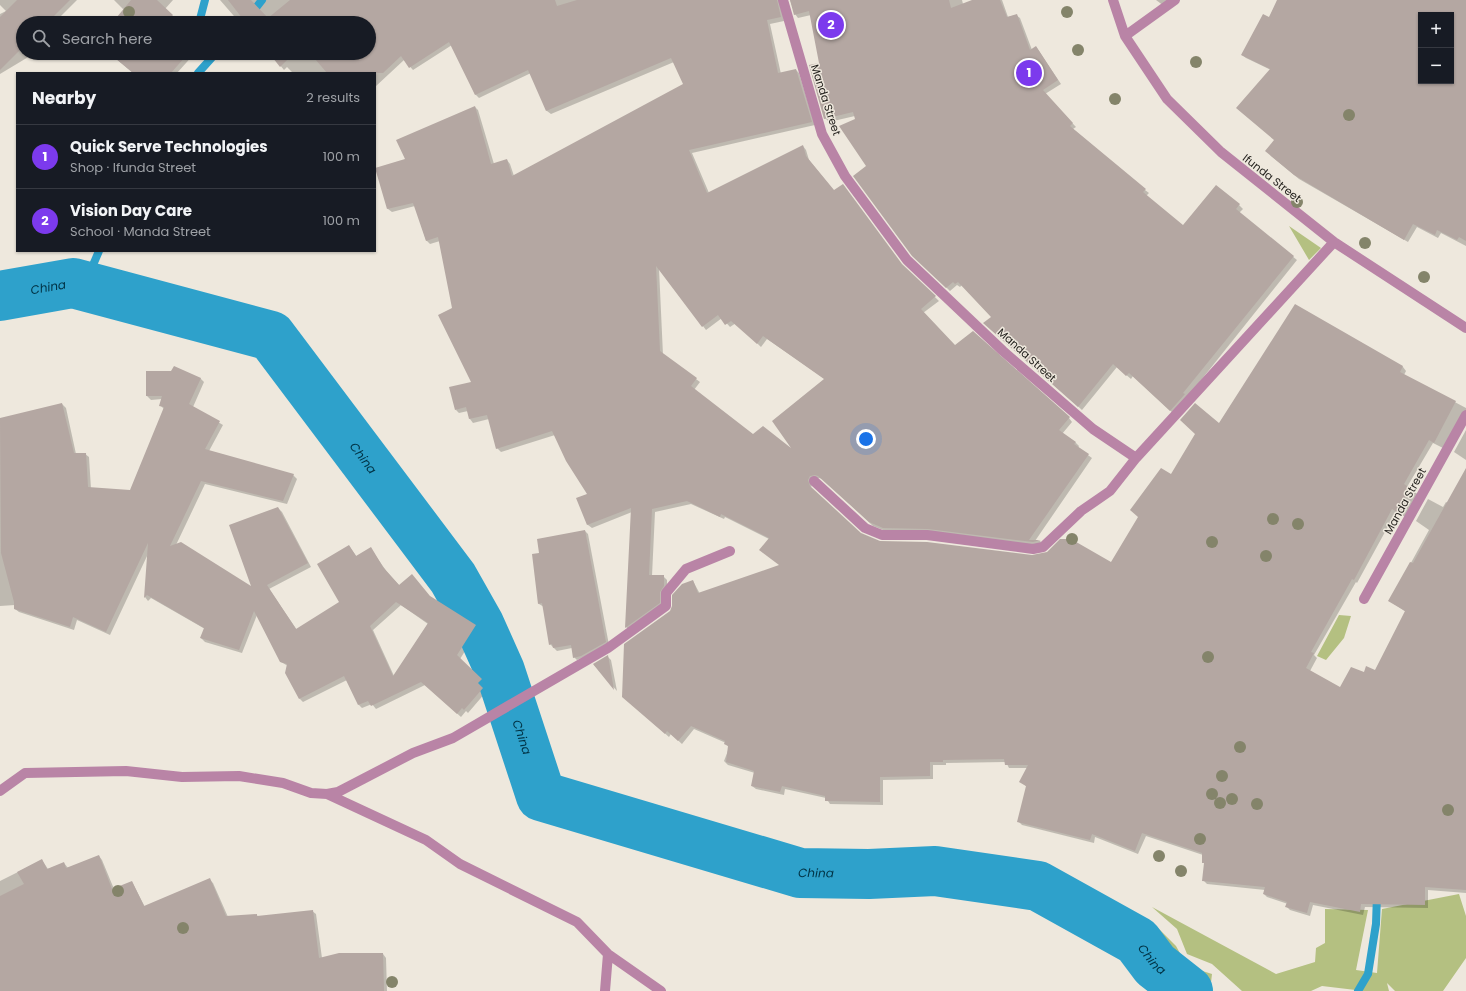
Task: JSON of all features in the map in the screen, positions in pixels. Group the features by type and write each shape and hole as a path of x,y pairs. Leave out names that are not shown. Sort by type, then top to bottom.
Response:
{"street":[{"name":"Manda Street","path":"783,0 822,134 845,176 907,260 1003,351 1094,429 1136,458"},
{"name":"Ifunda Street","path":"1113,0 1125,36 1167,99 1215,147 1334,242 1466,328"},
{"path":"1125,36 1175,0"},
{"path":"814,481 865,528 882,535 927,535 1033,549 1043,547 1081,511 1110,491 1136,458 1334,242"},
{"name":"Manda Street","path":"1364,599 1466,415"},
{"path":"0,791 25,773 126,770 182,777 239,776 283,783 311,793 327,794 338,792 413,753 454,738 608,648 666,606 666,593 674,581 686,569 730,551"},
{"path":"327,794 426,840 460,864 577,922 608,954 661,991"},
{"path":"605,991 608,954"}],"green space":[{"path":"1289,226 1321,248 1309,260"},
{"path":"1339,615 1351,616 1344,638 1326,660 1317,656"},
{"path":"1459,894 1466,916 1466,958 1443,991 1395,991 1387,983 1389,991 1364,991 1322,986 1311,991 1242,991 1212,964 1187,954 1177,929 1152,907 1276,974 1315,962 1316,948 1325,943 1325,909 1368,910 1356,970 1377,973 1382,909"},
{"path":"1153,923 1176,946 1187,966 1212,974 1210,991 1157,991"}],"building":[{"path":"17,0 70,0 54,16 16,16 16,54 0,70 0,17"},
{"path":"131,0 157,0 173,15 172,16 118,16"},
{"path":"228,0 251,0 266,16 241,16"},
{"path":"290,0 555,0 557,6 577,0 777,0 781,17 767,20 778,73 796,69 812,122 689,150 707,193 803,145 806,156 834,190 843,184 902,264 936,296 921,309 955,345 973,331 1070,417 1059,430 1076,442 1074,444 1089,454 1029,540 1041,540 1033,542 928,529 883,528 869,522 818,476 810,476 808,480 810,486 861,533 880,541 927,542 1032,555 1047,552 1060,539 1071,539 1111,562 1138,517 1130,510 1161,468 1171,474 1195,434 1180,420 1195,403 1219,423 1295,304 1403,366 1400,372 1456,401 1434,443 1429,440 1404,484 1410,488 1397,512 1392,509 1354,580 1352,579 1311,652 1314,653 1306,668 1340,687 1351,667 1364,672 1366,666 1375,670 1405,611 1388,601 1410,562 1413,563 1466,468 1466,890 1425,887 1425,905 1361,904 1360,912 1310,902 1307,913 1285,907 1287,902 1263,894 1265,887 1202,881 1204,863 1202,863 1202,853 1142,833 1135,851 1092,834 1090,840 1017,822 1026,786 1019,782 1028,765 1005,765 1004,759 943,760 943,762 930,762 930,776 880,777 880,802 825,801 825,796 782,786 780,792 751,786 754,771 726,762 728,746 724,744 725,741 691,726 678,741 667,731 665,734 622,697 624,644 670,611 672,606 672,595 682,584 693,580 698,593 779,565 759,550 769,538 721,514 720,517 687,501 652,509 649,575 664,575 664,586 660,592 660,603 625,628 631,508 587,525 576,498 587,494 566,461 552,431 496,449 487,415 469,419 466,407 455,410 449,387 471,382 438,315 452,308 438,237 426,241 413,203 387,209 376,168 405,159 396,140 475,106 491,164 507,159 512,176 683,84 671,58 546,111 528,70 475,95 449,42 409,68 401,56 383,73 326,72 316,60 376,60 376,16 270,16","holes":["656,266 702,327 718,315 725,325 731,321 757,344 763,336 824,379 772,421 791,448 763,426 753,434 691,386 697,378 660,351"]},
{"path":"790,0 949,0 951,8 972,0 1000,0 1007,17 1017,14 1030,50 1036,46 1058,80 1043,90 1073,123 1070,126 1146,189 1143,192 1183,225 1216,185 1240,204 1236,209 1294,256 1170,411 1129,373 1126,376 1113,364 1078,407 983,323 991,317 958,282 955,284 953,282 946,288 912,256 853,176 866,166 839,126 855,119 853,112 824,119 809,65 819,63 809,11 794,15"},
{"path":"1277,0 1466,0 1466,241 1459,237 1457,240 1437,230 1435,235 1413,224 1404,240 1294,175 1265,151 1274,140 1236,108 1270,69 1241,55 1263,14 1269,17"},
{"path":"117,60 182,60 172,72 132,72"},
{"path":"274,60 287,60 280,67"},
{"path":"174,366 201,378 189,404 220,421 205,449 294,474 283,501 201,481 170,546 181,542 251,586 229,525 278,507 308,563 267,585 296,629 339,602 317,564 349,545 356,556 371,547 383,567 399,585 412,574 430,596 476,625 457,655 482,679 478,683 483,688 464,710 462,708 457,714 421,682 371,706 368,701 358,705 344,676 299,699 285,673 287,664 280,662 254,611 239,650 200,638 204,628 147,595 144,598 148,543 106,632 73,617 70,627 14,609 14,602 1,553 0,418 62,403 74,453 86,453 88,487 130,490 164,407 159,406 162,396 146,396 146,371 171,371","holes":["396,602 428,623 393,676 370,626"]},
{"path":"585,530 606,642 581,656 573,658 571,645 553,648 552,644 549,645 542,603 538,604 532,554 539,553 537,539"},
{"path":"608,655 614,690 593,664"},
{"path":"99,855 112,889 132,881 144,906 210,878 226,916 257,914 257,916 313,910 319,958 339,953 383,953 384,991 0,991 0,896 24,884 17,872 42,859 47,869 64,862 66,868"}],"waterway":[{"path":"201,16 205,0"},
{"path":"249,16 262,0"},
{"path":"199,72 210,60"},
{"path":"84,286 99,252"},
{"name":"China","path":"0,296 73,283 271,336 453,578 479,624 500,671 541,796 800,873 869,874 935,871 1038,886 1137,941 1155,965 1188,991"},
{"path":"1358,991 1368,974 1376,924 1377,895"}],"place":[{"name":"Vision Day Care","path":"831,25"},
{"name":"Quick Serve Technologies","path":"1029,73"}]}
